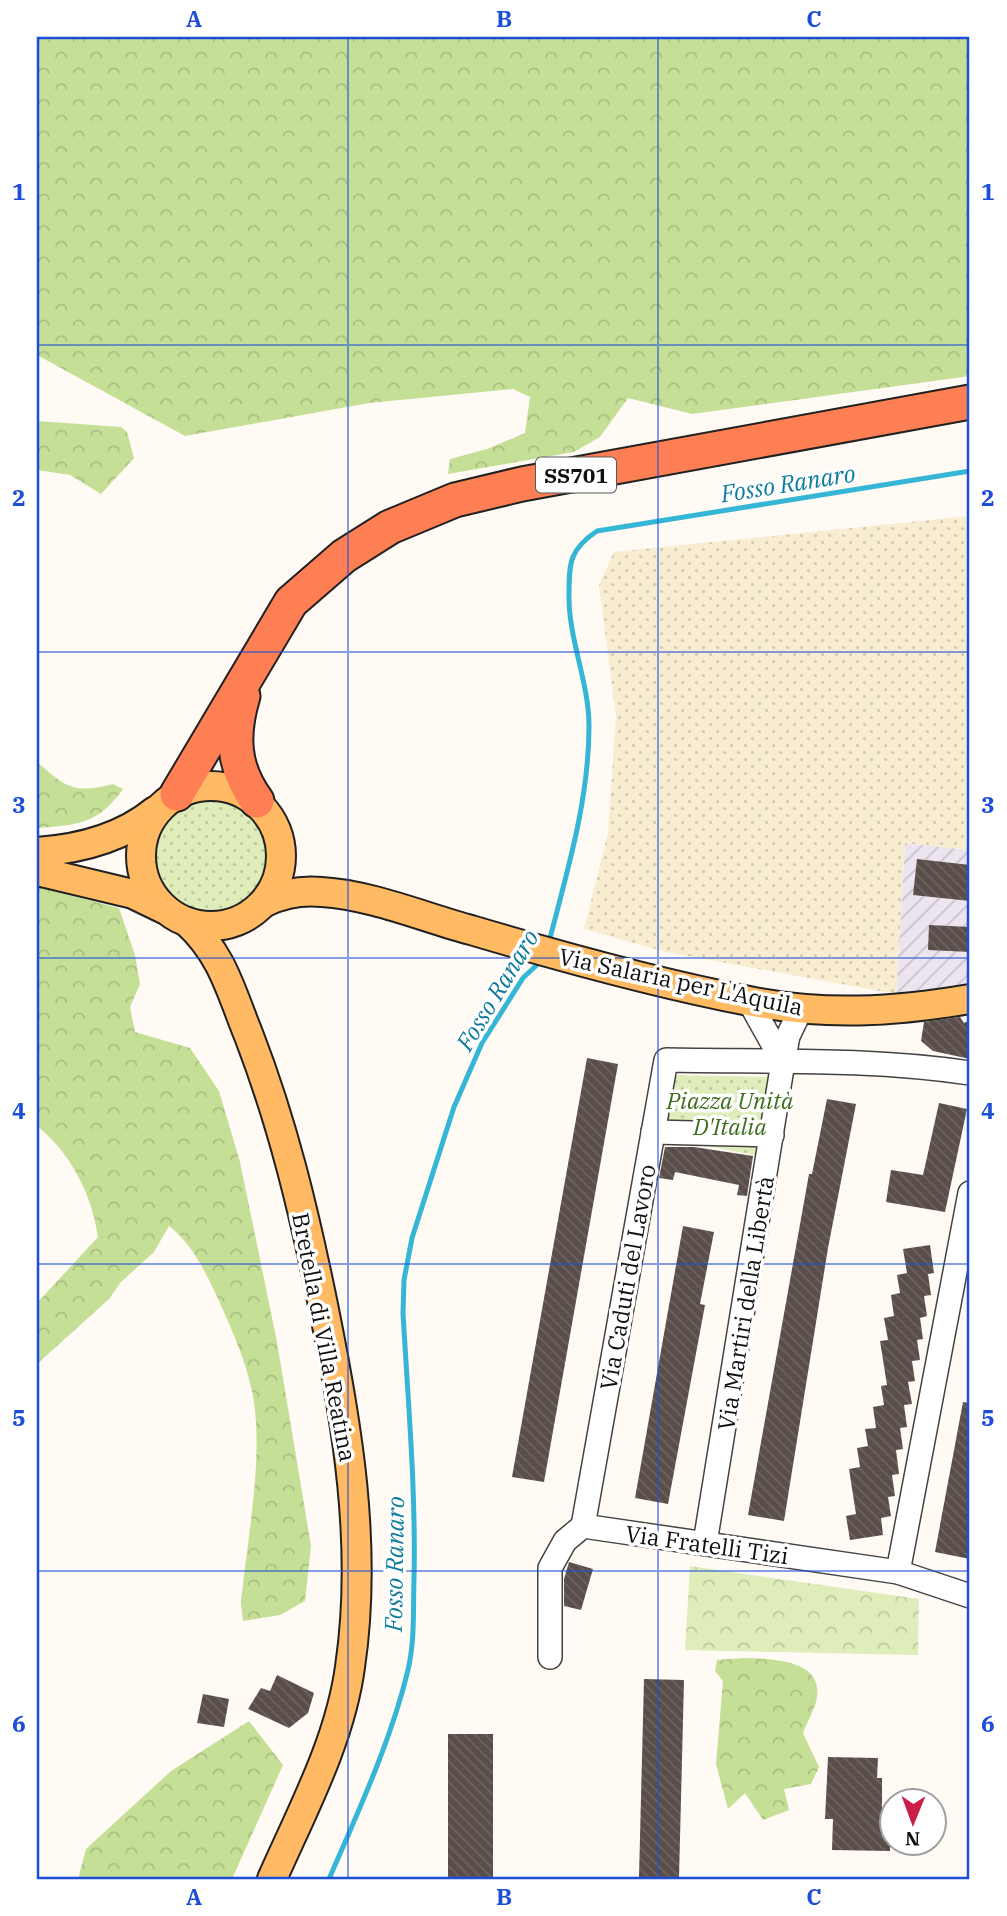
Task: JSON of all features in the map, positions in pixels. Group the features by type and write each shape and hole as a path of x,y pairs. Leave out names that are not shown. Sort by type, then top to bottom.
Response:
{"highway":[{"name":"SS701","path":"167,802 250,674 291,602 344,556 390,527 455,500 522,484 970,401"},
{"name":"SS701","path":"250,674 241,701 235,759 242,780 257,801"}],"main road":[{"path":"37,852 96,842 131,830 167,802 197,786 218,785 238,790 257,801 273,820 281,843 282,864 276,884 256,909 232,951 234,1000"},
{"path":"167,802 146,829 141,850 143,873 151,894 177,916"},
{"name":"Via Salaria per L'Aquila","path":"281,843 306,873 356,898"},
{"path":"37,871 133,894 177,916 207,926 227,924 256,909"},
{"name":"Via Salaria per L'Aquila","path":"256,909 301,891 356,898 597,965 748,1001 801,1009 862,1012 912,1009 970,999"},
{"name":"Bretella di Villa Reatina","path":"177,916 217,954 276,1107 311,1247 338,1376 356,1532 356,1601 350,1668 329,1749 272,1879"}],"street":[{"path":"748,1001 783,1062 912,1065 970,1073"},
{"name":"Via Martiri della Libertà","path":"705,1544 783,1062 789,1036 801,1009"},
{"name":"Via Caduti del Lavoro","path":"583,1525 666,1060 783,1062"},
{"path":"653,1132 772,1135"},
{"path":"898,1572 966,1232 970,1193"},
{"path":"550,1657 550,1569 565,1541 583,1525"},
{"name":"Via Fratelli Tizi","path":"583,1525 898,1572 970,1596"}],"shaded area":[{"path":"970,516 970,850 905,843 896,994 666,952 584,929 608,833 616,716 599,585 614,552"},
{"path":"905,843 970,850 970,983 896,994"}],"green space":[{"path":"37,37 970,37 970,376 692,414 628,398 600,437 574,452 448,474 450,459 487,449 525,433 530,397 513,389 369,403 185,436 37,355"},
{"path":"37,421 121,427 127,432 134,458 101,494 70,475 37,470"},
{"path":"37,762 56,778 72,786 89,788 113,784 123,789 114,801 96,816 76,824 37,828"},
{"path":"208,798 230,803 249,815 261,834 266,856 261,878 249,897 230,909 208,914 186,909 167,897 155,878 150,856 155,834 167,815 186,803"},
{"path":"37,887 119,908 135,955 140,984 130,1007 135,1032 190,1048 219,1091 240,1162 277,1342 311,1546 305,1601 280,1615 243,1621 241,1603 256,1468 256,1415 252,1391 238,1345 214,1291 185,1241 169,1226 154,1252 121,1282 109,1299 37,1364 37,1303 98,1237 91,1206 78,1176 60,1149 37,1126"},
{"name":"Piazza Unità D'Italia","path":"669,1075 773,1077 760,1156 660,1137"},
{"path":"690,1566 919,1599 918,1655 685,1650"},
{"path":"744,1658 795,1664 813,1677 817,1688 816,1702 803,1733 819,1767 811,1784 784,1789 789,1810 763,1820 745,1793 728,1809 716,1764 723,1681 715,1671 717,1660"},
{"path":"249,1721 283,1765 232,1879 78,1879 86,1849 171,1771"}],"building":[{"path":"917,859 970,865 970,901 913,895"},
{"path":"929,925 970,927 970,952 928,950"},
{"path":"960,1017 964,1023 970,1020 970,1059 933,1051 921,1041 924,1022"},
{"path":"587,1058 618,1064 544,1482 512,1477"},
{"path":"827,1099 856,1104 828,1248 784,1521 748,1515 809,1174 812,1174"},
{"path":"939,1103 967,1109 945,1212 886,1202 891,1170 923,1175"},
{"path":"665,1147 694,1147 753,1156 747,1196 737,1195 739,1185 675,1172 673,1180 659,1178"},
{"path":"683,1226 714,1232 700,1304 705,1305 668,1504 635,1498"},
{"path":"930,1245 934,1273 928,1274 931,1295 924,1296 927,1316 920,1318 923,1339 917,1340 920,1360 912,1361 915,1381 908,1382 912,1404 904,1405 907,1427 900,1428 903,1449 896,1450 899,1474 892,1475 895,1496 888,1497 891,1516 881,1518 883,1535 850,1540 846,1516 856,1514 849,1469 860,1467 857,1448 868,1446 865,1429 876,1428 873,1407 884,1405 881,1386 887,1385 880,1341 888,1340 884,1318 894,1316 891,1295 900,1293 897,1275 907,1273 903,1249"},
{"path":"963,1402 970,1403 970,1559 935,1552"},
{"path":"569,1562 593,1569 581,1610 564,1606 564,1579"},
{"path":"277,1675 314,1693 308,1713 289,1728 248,1709 261,1688 270,1691"},
{"path":"644,1679 684,1680 679,1878 639,1877"},
{"path":"203,1694 229,1699 224,1727 197,1723"},
{"path":"448,1734 493,1734 493,1879 448,1879"},
{"path":"828,1757 878,1758 877,1778 882,1778 882,1786 878,1786 878,1851 832,1850 833,1819 825,1819"}],"waterway":[{"name":"Fosso Ranaro","path":"549,942 576,836 588,754 586,693 572,627 569,594 571,565 581,544 597,531 970,471"},
{"name":"Fosso Ranaro","path":"329,1879 383,1750 401,1697 412,1647 414,1512 403,1313 404,1280 412,1238 454,1107 482,1043 523,978 541,961"}]}
